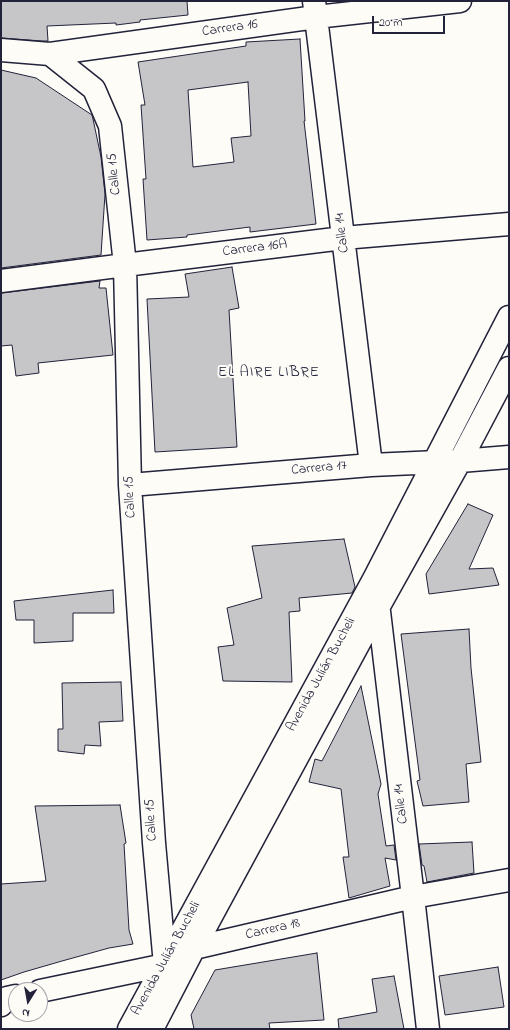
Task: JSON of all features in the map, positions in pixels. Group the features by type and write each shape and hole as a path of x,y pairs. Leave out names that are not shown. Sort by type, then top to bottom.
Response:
{"street":[{"name":"Carrera 16","path":"1,50 50,54 315,9 460,1"},
{"name":"Calle 14","path":"315,9 371,465"},
{"name":"Calle 15","path":"50,54 94,89 110,126 125,265 130,485 153,835 164,964"},
{"name":"Carrera 16A","path":"1,281 343,238 509,224"},
{"name":"Avenida Julián Bucheli","path":"129,1029 374,579 509,317"},
{"name":"Avenida Julián Bucheli","path":"154,1028 194,948 379,606 460,461 509,368"},
{"name":"Carrera 17","path":"130,485 371,465 509,457"},
{"name":"Calle 14","path":"374,579 379,606 428,1029"},
{"name":"Carrera 18","path":"48,989 164,964 194,948 413,897 509,880"}],"building":[{"path":"1,1 187,1 188,15 140,20 140,22 116,25 116,23 47,26 48,41 1,38"},
{"path":"300,39 304,121 316,224 250,232 250,227 187,235 187,237 147,240 143,179 146,179 141,105 145,105 138,62 246,46 246,42","holes":["248,82 251,136 231,138 234,162 193,167 188,90"]},
{"path":"1,70 36,78 92,115 101,157 105,194 101,255 1,268"},
{"path":"232,267 239,308 229,310 237,447 155,452 147,299 189,297 185,274"},
{"path":"100,281 99,288 106,288 113,355 38,363 39,373 16,376 12,345 1,346 1,293"},
{"path":"468,504 493,515 469,569 493,568 499,585 429,594 426,574"},
{"path":"344,539 355,587 352,593 299,598 300,611 289,612 292,682 223,681 218,647 234,645 227,608 262,598 252,546"},
{"path":"113,590 114,613 73,613 73,641 34,643 34,620 16,620 14,601"},
{"path":"469,629 471,668 481,762 466,764 469,802 423,806 417,781 420,780 401,634"},
{"path":"121,682 123,721 99,722 101,746 85,745 84,754 58,751 58,729 63,729 62,683"},
{"path":"361,686 381,784 378,794 386,846 394,845 396,860 385,858 390,886 349,898 343,857 349,857 341,789 309,782 315,759 322,761"},
{"path":"120,805 126,843 124,844 129,930 133,944 109,948 1,980 1,884 46,881 35,806"},
{"path":"472,842 474,873 427,882 424,866 422,865 419,844"},
{"path":"317,953 324,1020 269,1023 270,1029 194,1029 191,1015 215,970"},
{"path":"498,967 504,1007 445,1015 439,976"},
{"path":"394,976 404,1029 339,1029 338,1019 377,1012 372,979"}],"district":[{"name":"EL AIRE LIBRE","path":"269,374"}]}
